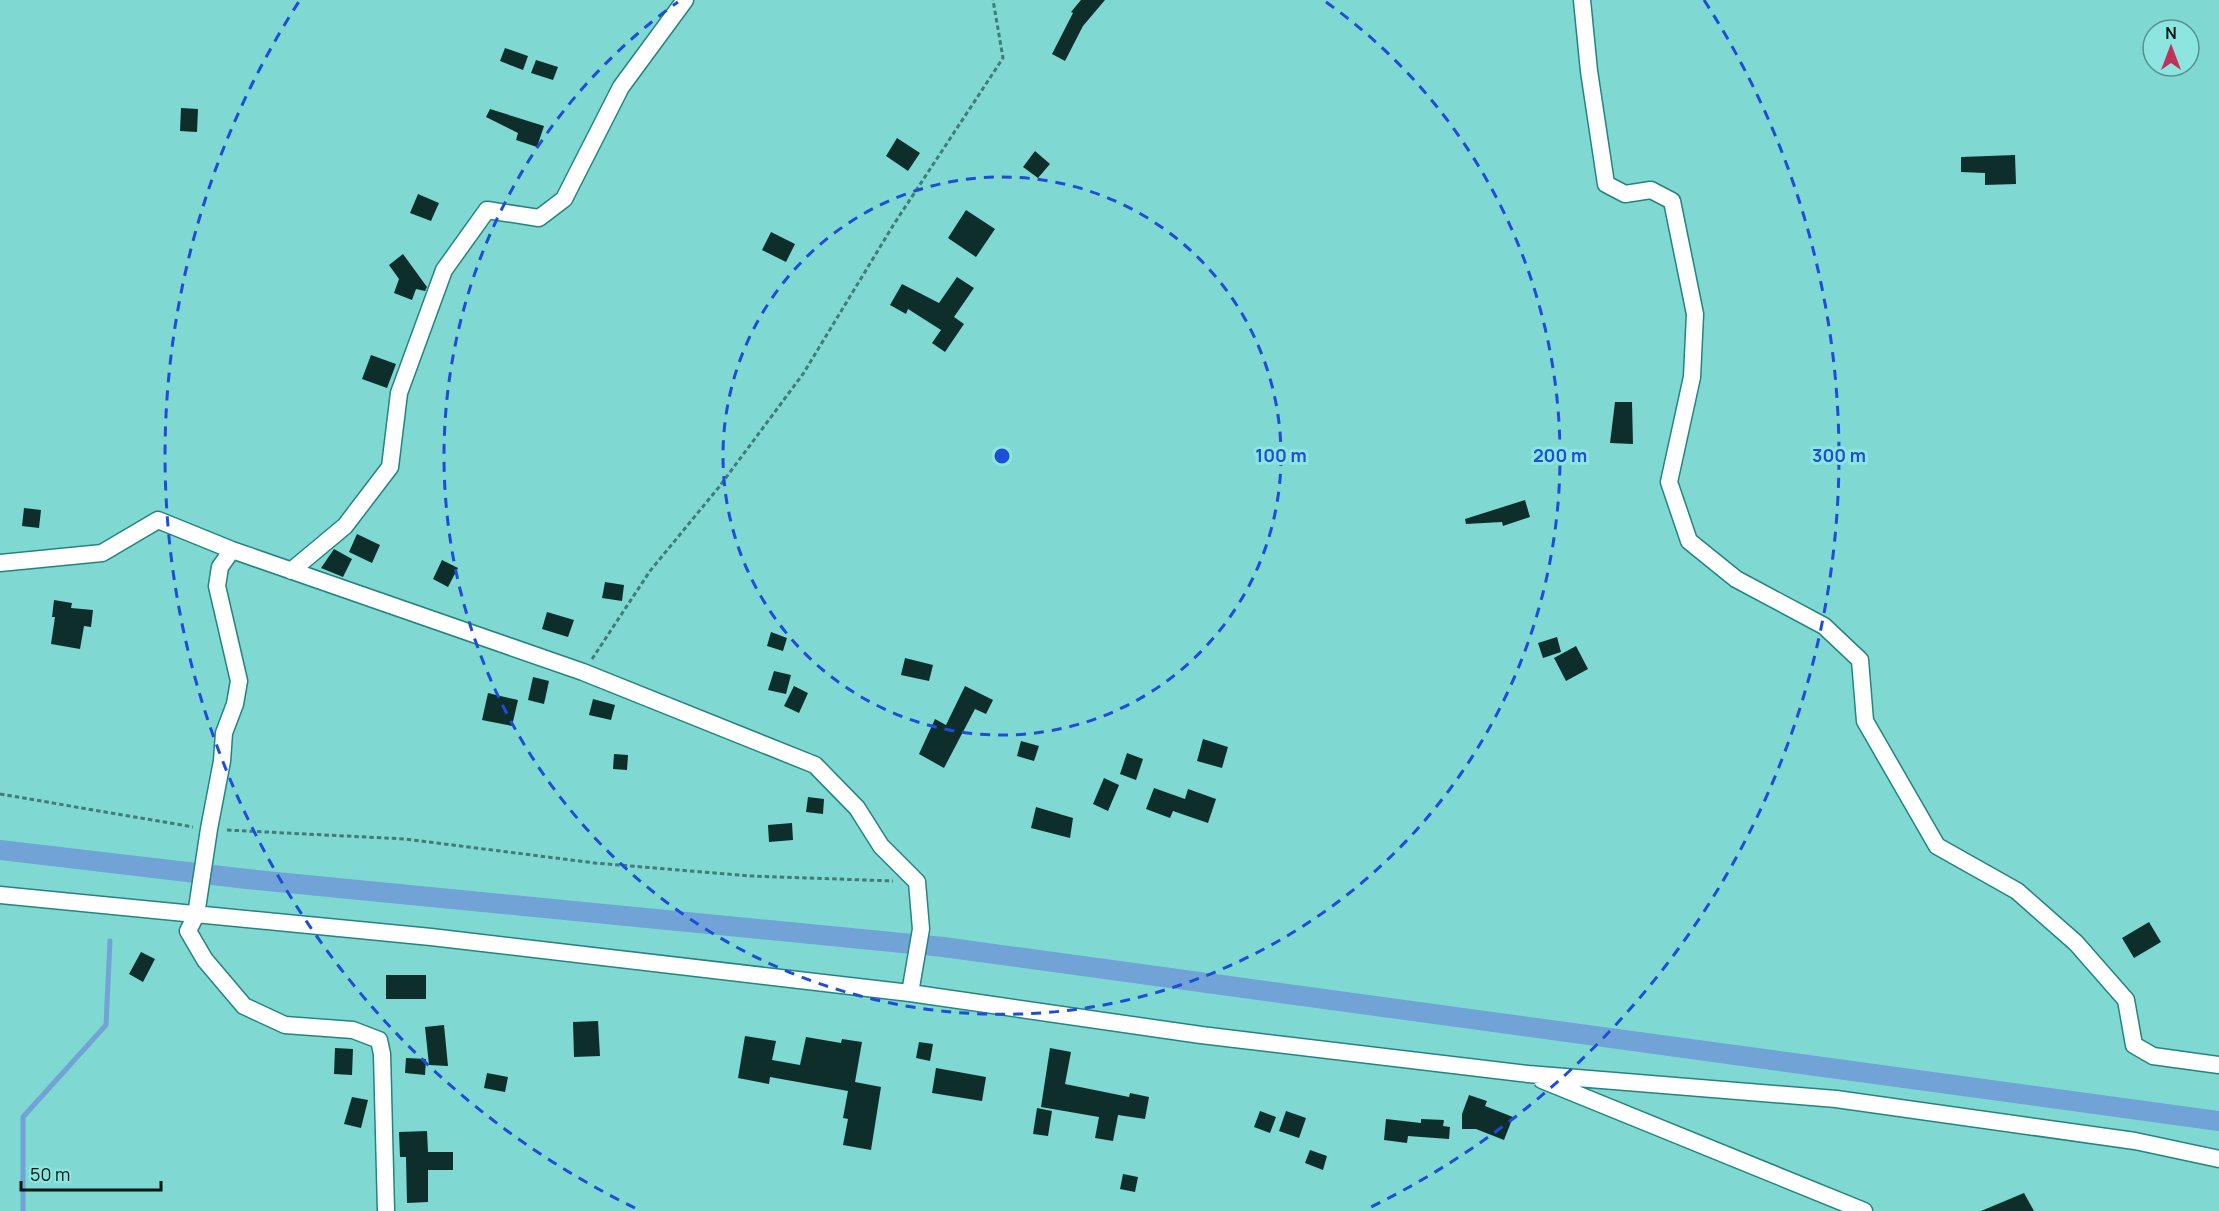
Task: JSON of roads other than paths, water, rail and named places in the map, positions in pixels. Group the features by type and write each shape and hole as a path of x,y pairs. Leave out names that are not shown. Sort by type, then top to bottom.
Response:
{"street":[{"path":"291,571 345,526 390,467 399,393 444,270 487,210 539,218 564,199 621,87 684,0"},
{"path":"1582,0 1589,71 1606,184 1625,194 1651,190 1672,201 1695,314 1692,377 1669,482 1689,541 1736,579 1824,626 1860,660 1864,721 1937,846 2017,891 2076,943 2126,1000 2134,1045 2153,1056 2219,1065"},
{"path":"0,563 102,553 158,520 232,550 583,672 815,765 857,808 881,846 917,882 921,929 910,993"},
{"path":"232,550 220,567 217,586 239,681 235,704 224,733 222,761 208,830 196,915 188,931 205,960 244,1006 285,1025 353,1030 379,1040 382,1054 386,1211"},
{"path":"0,895 431,937 910,993 1201,1035 1528,1074 1836,1099 2135,1141 2219,1158"},
{"path":"1528,1074 1864,1211"}],"waterway":[{"path":"0,850 247,879 943,947 2219,1121"},
{"path":"23,1211 23,1117 106,1025 110,941"}]}
